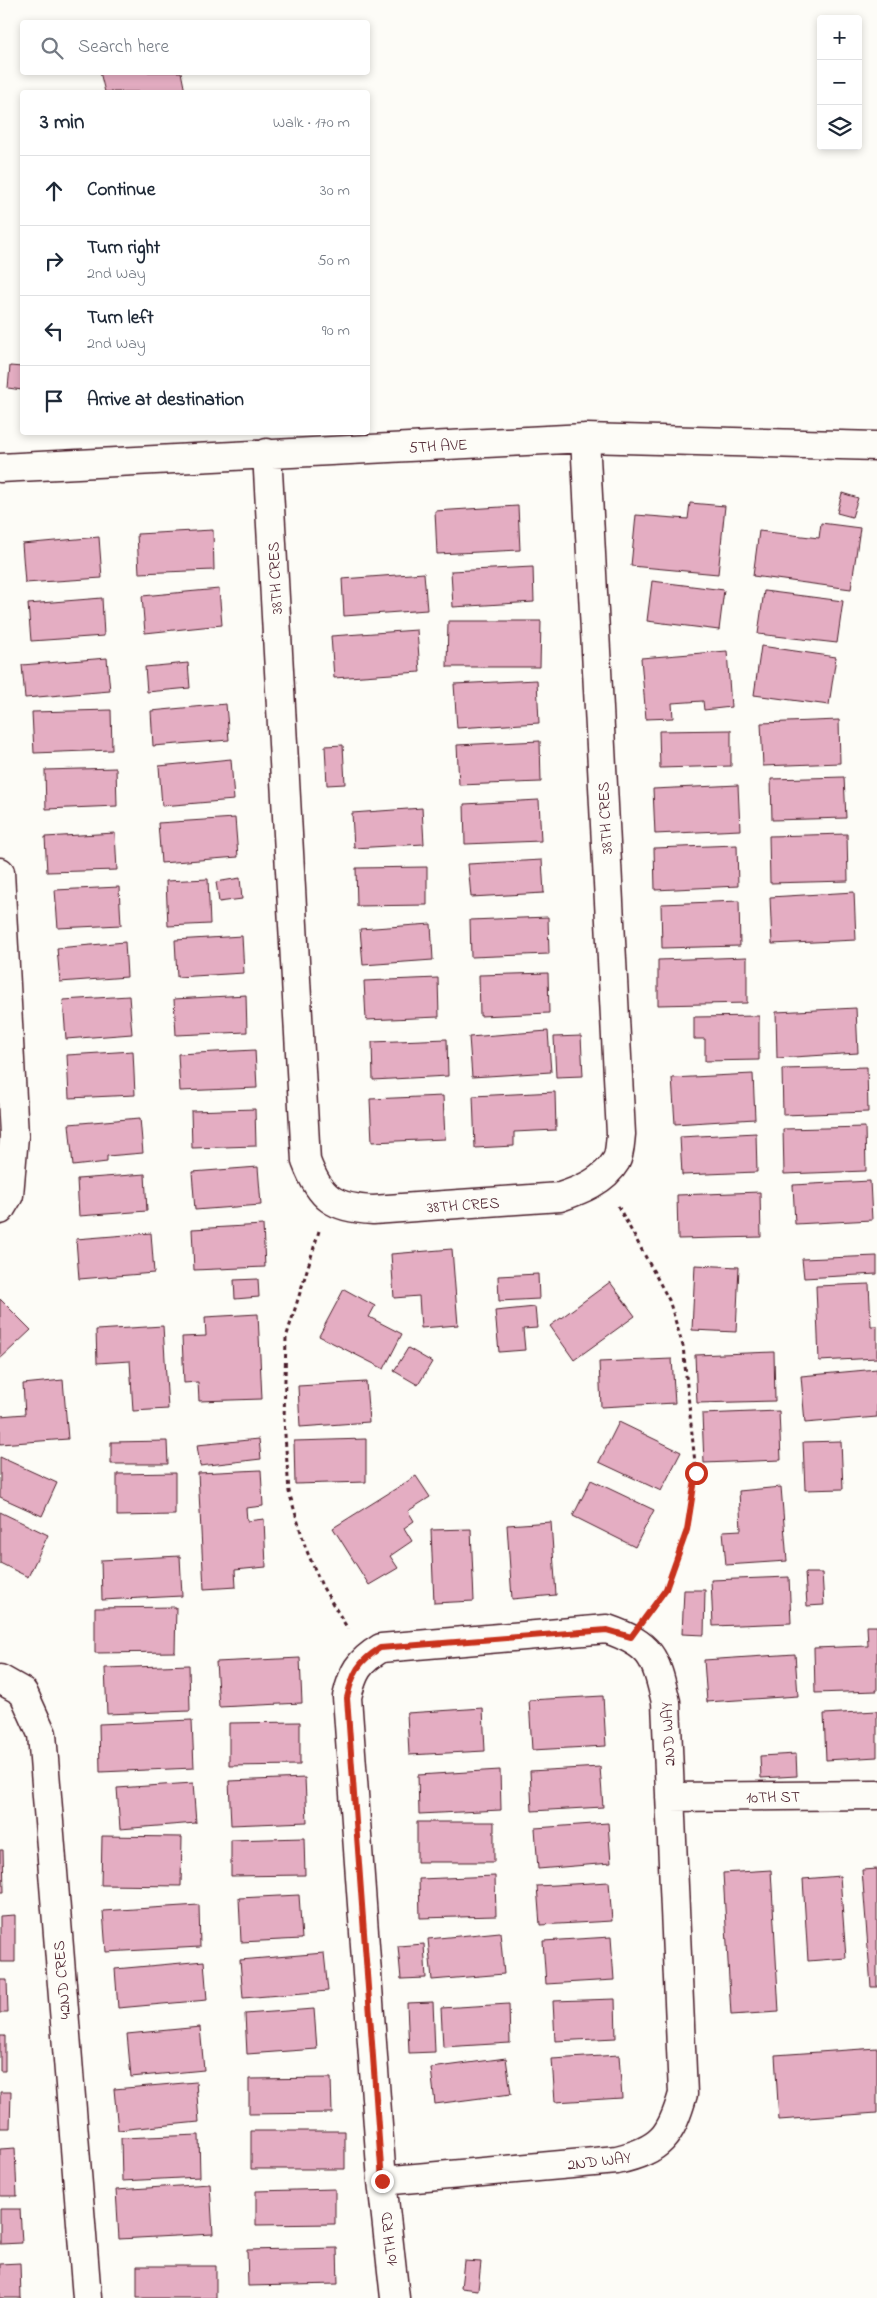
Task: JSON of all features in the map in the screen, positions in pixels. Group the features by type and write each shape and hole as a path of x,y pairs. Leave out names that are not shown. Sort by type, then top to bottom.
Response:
{"street":[{"name":"5TH AVE","path":"0,468 585,438 877,446"},
{"name":"38TH CRES","path":"267,453 306,1161 315,1186 330,1200 351,1209 374,1210 560,1197 580,1190 601,1178 616,1160 621,1134 585,438"},
{"path":"0,872 14,1136 10,1195 0,1210"},
{"name":"2ND WAY","path":"364,1658 380,1648 607,1630 631,1637 648,1650 658,1670 666,1702 683,2094 675,2122 660,2142 641,2155 617,2160 382,2181"},
{"path":"364,1658 352,1676 347,1698 382,2181"},
{"name":"42ND CRES","path":"0,1679 23,1692 42,1734 87,2298"},
{"name":"10TH ST","path":"670,1797 877,1795"},
{"name":"10TH RD","path":"382,2181 395,2298"}],"path":[{"path":"601,1178 669,1300 683,1346 696,1473 687,1530 666,1589 631,1637"},
{"path":"330,1200 286,1338 284,1420 289,1492 306,1549 322,1586 364,1658"}],"building":[{"path":"101,75 182,75 185,90 104,90"},
{"path":"10,366 20,367 20,390 8,388"},
{"path":"842,493 858,498 852,517 837,513"},
{"path":"690,503 725,506 718,574 631,566 636,515 688,519"},
{"path":"518,506 520,550 437,554 435,511"},
{"path":"821,523 860,528 851,589 753,576 759,531 819,538"},
{"path":"213,530 214,570 139,573 137,534"},
{"path":"99,537 102,578 25,583 22,544"},
{"path":"533,567 534,602 453,607 451,571"},
{"path":"424,573 427,610 344,616 342,579"},
{"path":"652,581 724,590 719,630 647,621"},
{"path":"219,589 222,625 145,633 142,596"},
{"path":"764,591 843,601 837,643 758,634"},
{"path":"102,598 104,636 31,641 28,604"},
{"path":"448,621 541,621 540,667 447,667"},
{"path":"417,630 420,672 334,678 331,636"},
{"path":"761,646 836,657 829,705 754,695"},
{"path":"727,651 731,707 704,710 703,701 672,703 673,718 646,719 641,658"},
{"path":"107,658 110,691 25,698 22,665"},
{"path":"188,663 190,688 147,692 145,667"},
{"path":"537,680 539,723 457,728 454,684"},
{"path":"226,704 229,740 153,746 151,711"},
{"path":"111,710 112,750 34,753 32,712"},
{"path":"839,720 840,763 763,766 761,723"},
{"path":"731,730 731,766 660,768 659,731"},
{"path":"540,741 541,782 459,785 457,745"},
{"path":"343,745 345,784 327,785 325,746"},
{"path":"231,759 234,800 162,806 159,766"},
{"path":"116,768 117,806 46,809 45,770"},
{"path":"844,777 846,818 772,820 771,779"},
{"path":"738,785 740,830 655,834 653,789"},
{"path":"539,800 541,841 465,844 464,804"},
{"path":"422,808 424,844 354,848 352,813"},
{"path":"235,818 238,857 161,863 158,823"},
{"path":"115,833 117,870 47,872 45,837"},
{"path":"847,834 848,881 770,883 769,836"},
{"path":"737,845 738,886 655,890 654,848"},
{"path":"542,860 544,893 471,897 468,864"},
{"path":"427,867 427,905 357,906 356,868"},
{"path":"240,878 242,899 219,902 216,882"},
{"path":"208,879 210,924 168,926 166,881"},
{"path":"119,887 121,925 58,928 55,890"},
{"path":"854,892 856,940 772,944 770,897"},
{"path":"739,901 740,946 662,948 661,904"},
{"path":"548,917 549,954 471,957 470,920"},
{"path":"431,924 433,960 363,965 360,929"},
{"path":"242,936 244,973 177,977 175,940"},
{"path":"125,942 127,977 60,982 57,948"},
{"path":"747,957 747,1003 658,1005 658,960"},
{"path":"548,973 549,1013 480,1016 479,975"},
{"path":"438,978 439,1017 366,1020 364,981"},
{"path":"246,995 247,1032 176,1035 174,999"},
{"path":"129,996 132,1034 66,1039 63,1000"},
{"path":"856,1008 858,1053 777,1058 776,1012"},
{"path":"759,1016 759,1060 705,1061 705,1039 694,1039 694,1017"},
{"path":"548,1031 551,1072 472,1077 469,1037"},
{"path":"581,1036 583,1076 556,1077 554,1037"},
{"path":"447,1039 448,1076 373,1080 372,1042"},
{"path":"255,1050 257,1088 180,1091 178,1054"},
{"path":"133,1051 135,1095 69,1098 67,1055"},
{"path":"867,1067 868,1112 783,1115 782,1069"},
{"path":"753,1074 755,1119 675,1124 672,1078"},
{"path":"555,1092 556,1130 514,1132 514,1146 475,1148 473,1096"},
{"path":"443,1096 445,1139 372,1142 370,1099"},
{"path":"255,1109 256,1146 192,1148 191,1111"},
{"path":"140,1118 143,1153 107,1156 107,1162 73,1166 69,1124"},
{"path":"865,1127 866,1171 784,1174 783,1129"},
{"path":"756,1133 757,1172 682,1175 680,1137"},
{"path":"258,1167 261,1205 195,1210 192,1172"},
{"path":"145,1174 147,1211 79,1216 77,1179"},
{"path":"870,1181 872,1220 795,1224 793,1185"},
{"path":"760,1192 761,1237 678,1239 677,1195"},
{"path":"263,1225 265,1267 194,1270 192,1229"},
{"path":"151,1233 154,1273 79,1279 76,1239"},
{"path":"452,1249 458,1325 421,1328 419,1296 394,1298 391,1254"},
{"path":"877,1256 877,1274 804,1278 802,1259"},
{"path":"695,1265 739,1267 736,1332 692,1330"},
{"path":"538,1274 539,1299 499,1301 498,1276"},
{"path":"258,1279 259,1297 235,1299 234,1280"},
{"path":"610,1282 635,1316 574,1360 550,1326"},
{"path":"869,1284 871,1326 877,1326 877,1358 819,1361 816,1286"},
{"path":"344,1289 375,1306 369,1317 402,1334 384,1369 319,1336"},
{"path":"0,1299 31,1330 0,1359"},
{"path":"535,1307 537,1328 523,1329 525,1350 499,1352 495,1311"},
{"path":"258,1314 262,1399 199,1401 198,1382 184,1383 182,1337 206,1336 205,1317"},
{"path":"163,1326 168,1409 133,1411 130,1361 97,1363 96,1330"},
{"path":"408,1348 432,1362 418,1385 394,1371"},
{"path":"774,1352 775,1401 697,1403 695,1355"},
{"path":"672,1359 675,1403 601,1407 599,1362"},
{"path":"877,1369 877,1417 805,1423 801,1376"},
{"path":"63,1380 68,1439 0,1444 0,1416 25,1414 23,1384"},
{"path":"366,1382 369,1422 300,1427 298,1386"},
{"path":"779,1411 781,1460 704,1463 702,1414"},
{"path":"619,1422 681,1452 661,1491 599,1462"},
{"path":"259,1439 261,1459 200,1466 197,1445"},
{"path":"366,1439 366,1482 295,1484 294,1441"},
{"path":"167,1441 168,1464 111,1464 111,1442"},
{"path":"841,1441 843,1489 805,1490 803,1442"},
{"path":"0,1457 57,1483 42,1516 0,1497"},
{"path":"261,1470 263,1506 246,1508 247,1521 264,1519 266,1567 235,1570 236,1587 204,1589 198,1473"},
{"path":"175,1473 175,1515 117,1516 117,1474"},
{"path":"416,1476 430,1497 408,1511 414,1521 404,1528 412,1541 390,1556 398,1568 369,1585 333,1528"},
{"path":"591,1480 654,1510 635,1547 573,1516"},
{"path":"781,1487 787,1561 726,1565 723,1531 741,1530 739,1491"},
{"path":"0,1512 48,1535 28,1577 0,1563"},
{"path":"551,1522 556,1595 512,1599 507,1525"},
{"path":"471,1529 474,1601 434,1603 431,1530"},
{"path":"180,1556 182,1596 102,1600 101,1560"},
{"path":"805,1573 822,1573 824,1605 807,1606"},
{"path":"789,1577 791,1623 713,1626 711,1580"},
{"path":"684,1590 705,1590 704,1635 682,1634"},
{"path":"176,1607 175,1652 95,1653 95,1608"},
{"path":"867,1626 877,1626 877,1691 815,1693 814,1648 868,1646"},
{"path":"795,1654 798,1696 707,1702 704,1660"},
{"path":"300,1658 302,1703 219,1707 216,1662"},
{"path":"189,1665 190,1711 107,1714 105,1668"},
{"path":"603,1696 606,1746 532,1750 529,1700"},
{"path":"483,1708 485,1751 409,1755 407,1713"},
{"path":"877,1711 877,1757 826,1760 824,1714"},
{"path":"192,1720 194,1768 100,1772 99,1724"},
{"path":"300,1722 300,1765 229,1766 229,1723"},
{"path":"796,1754 797,1776 761,1778 760,1756"},
{"path":"600,1767 603,1807 532,1811 530,1771"},
{"path":"500,1770 501,1810 419,1814 418,1775"},
{"path":"305,1778 307,1822 231,1825 229,1781"},
{"path":"193,1783 196,1823 120,1829 117,1788"},
{"path":"417,1822 494,1822 494,1862 417,1862"},
{"path":"608,1823 611,1863 538,1869 535,1828"},
{"path":"102,1836 182,1837 181,1886 101,1885"},
{"path":"304,1838 305,1875 231,1876 231,1840"},
{"path":"0,1850 3,1850 4,1892 0,1892"},
{"path":"877,1869 877,1987 871,1987 862,1870"},
{"path":"771,1870 779,2012 731,2015 723,1873"},
{"path":"495,1876 496,1916 420,1918 419,1879"},
{"path":"840,1876 846,1958 808,1961 803,1879"},
{"path":"609,1882 612,1921 540,1925 537,1886"},
{"path":"299,1895 302,1939 241,1942 239,1898"},
{"path":"199,1905 200,1947 106,1952 103,1911"},
{"path":"15,1915 15,1962 0,1962 0,1916"},
{"path":"500,1932 504,1974 432,1980 428,1939"},
{"path":"611,1937 614,1980 546,1984 543,1941"},
{"path":"424,1944 426,1978 401,1979 398,1946"},
{"path":"324,1953 328,1991 243,1998 240,1960"},
{"path":"204,1961 207,2000 118,2008 115,1969"},
{"path":"0,1980 7,1980 8,2013 0,2013"},
{"path":"615,1999 616,2038 555,2041 553,2001"},
{"path":"433,2002 435,2052 409,2053 407,2003"},
{"path":"509,2004 510,2043 443,2047 441,2008"},
{"path":"314,2009 317,2049 247,2054 245,2014"},
{"path":"200,2027 204,2070 131,2077 127,2034"},
{"path":"0,2036 5,2036 5,2071 0,2071"},
{"path":"877,2048 877,2113 779,2120 775,2055"},
{"path":"619,2055 622,2098 555,2102 552,2059"},
{"path":"506,2058 511,2094 435,2104 431,2068"},
{"path":"331,2078 332,2113 249,2114 249,2079"},
{"path":"196,2082 199,2122 118,2130 114,2089"},
{"path":"0,2092 11,2092 10,2128 0,2128"},
{"path":"251,2131 345,2131 345,2169 251,2169"},
{"path":"199,2135 200,2177 122,2181 121,2138"},
{"path":"15,2148 17,2196 0,2196 0,2149"},
{"path":"210,2184 213,2234 119,2239 116,2190"},
{"path":"335,2189 335,2224 256,2225 256,2191"},
{"path":"0,2209 20,2209 22,2243 0,2244"},
{"path":"337,2248 338,2284 248,2286 247,2250"},
{"path":"464,2261 481,2262 478,2290 461,2288"},
{"path":"20,2263 21,2298 0,2298 0,2264"},
{"path":"137,2266 216,2266 216,2298 137,2298"}],"route":[{"path":"382,2181 347,1698 352,1676 364,1658 380,1648 607,1630 631,1637 666,1589 687,1530 696,1473"}]}
